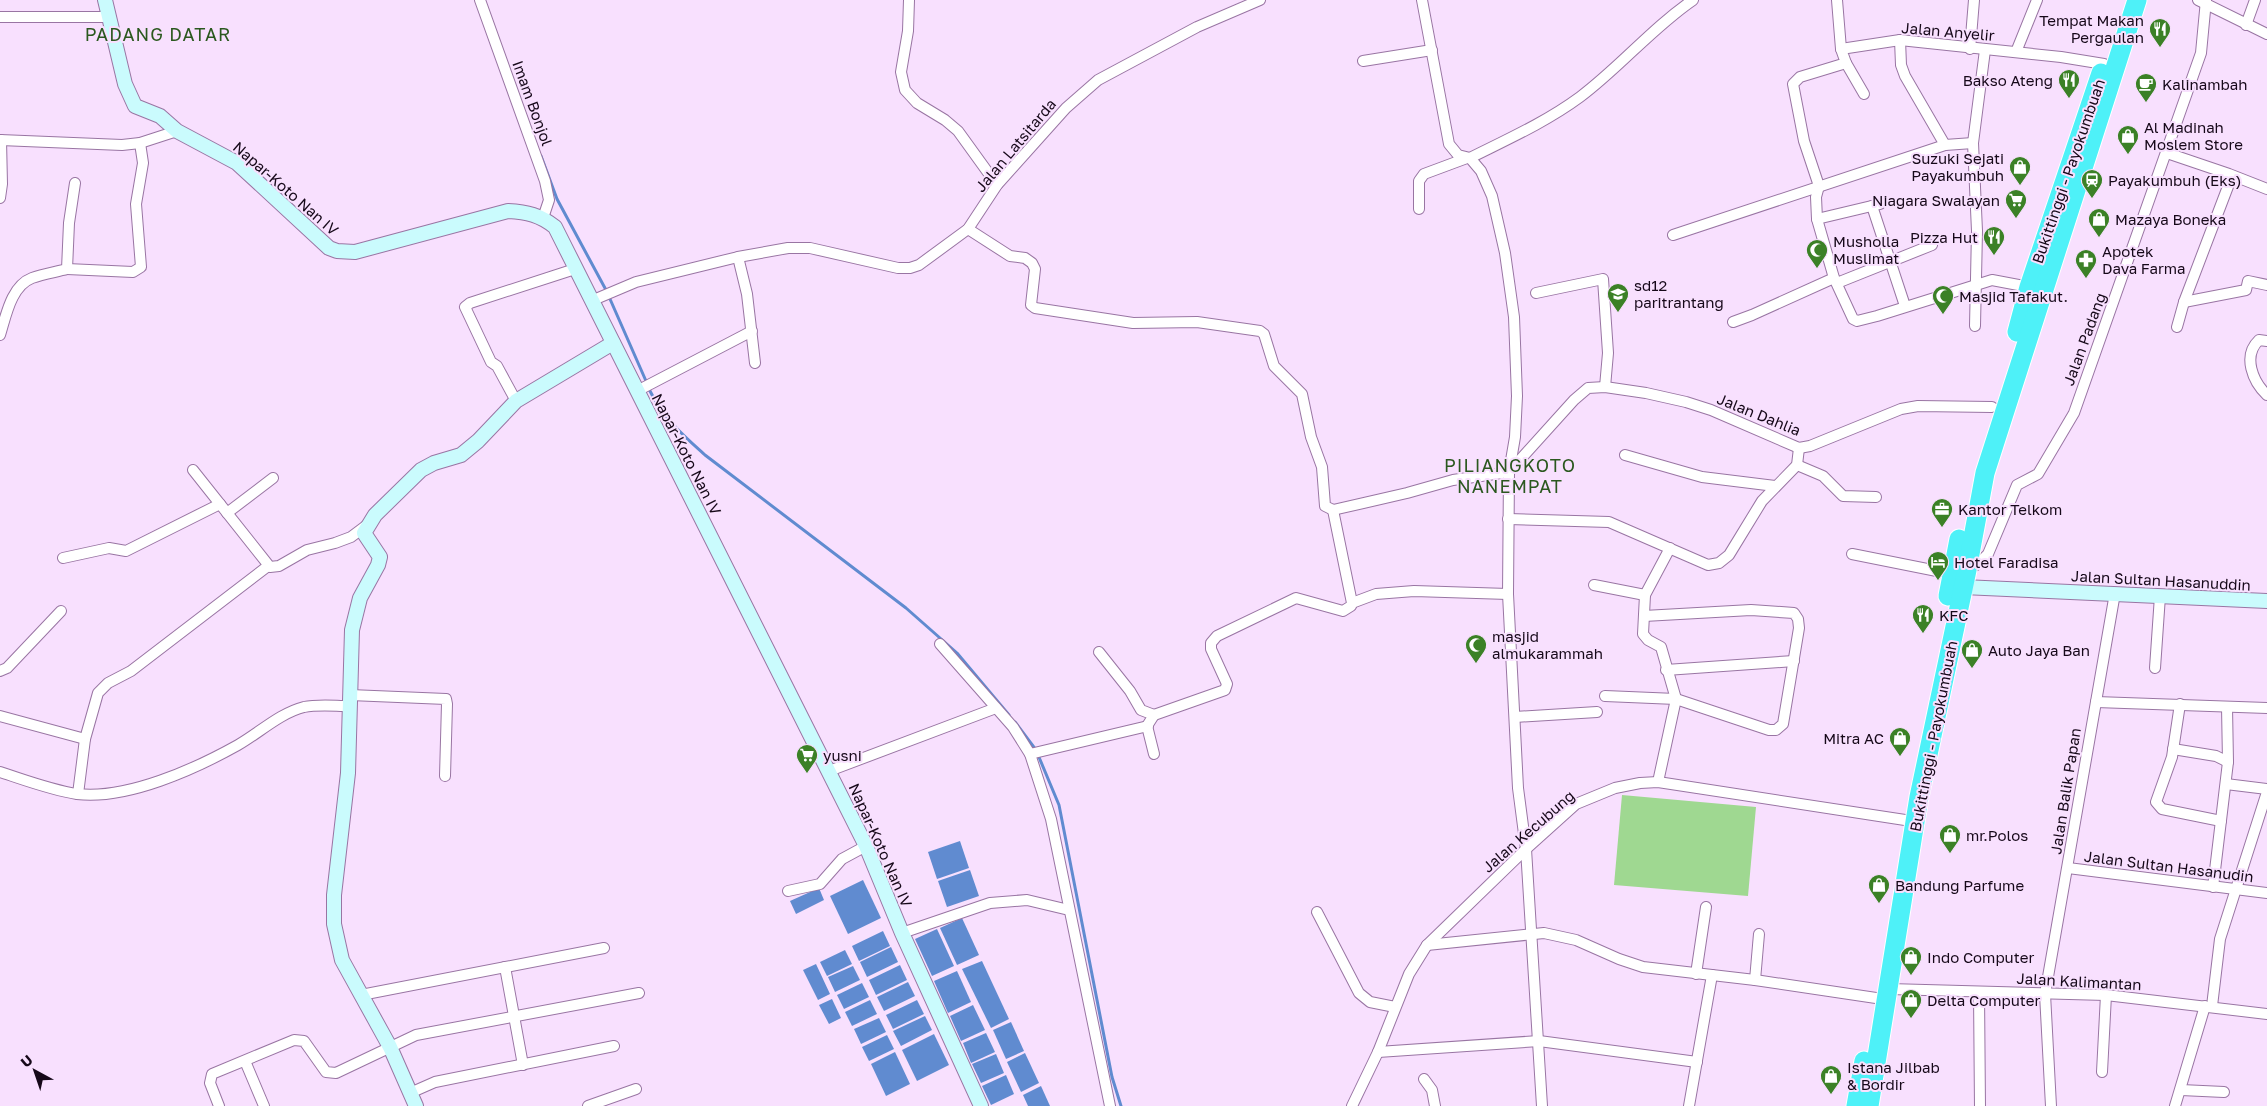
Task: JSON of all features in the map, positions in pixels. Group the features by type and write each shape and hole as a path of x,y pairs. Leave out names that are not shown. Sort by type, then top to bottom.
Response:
{"highway":[{"name":"Bukittinggi - Payokumbuah","path":"1869,1106 1897,897 1905,820 1961,577 1985,473 2098,101 2104,64 2124,0"},
{"name":"Bukittinggi - Payokumbuah","path":"1897,897 1919,797 1961,577 1973,470 2015,340 2029,287 2137,0"},
{"name":"Bukittinggi - Payokumbuah","path":"1856,1106 1883,994"}],"street":[{"path":"0,18 109,17 105,0"},
{"name":"Imam Bonjol","path":"480,0 545,181 549,200 543,218"},
{"path":"909,0 908,31 902,72 906,90 917,103 945,120 958,132 997,185"},
{"name":"Jalan Latsitarda","path":"591,301 636,282 781,248 810,248 898,268 910,268 919,265 973,233 997,185 1066,108 1098,80 1197,28 1260,0"},
{"path":"1422,0 1449,144 1458,155 1468,158 1481,171 1492,196 1511,290 1517,396 1515,437 1509,472 1508,594 1518,788 1526,848 1542,1106"},
{"path":"1419,209 1419,181 1424,174 1468,158 1544,122 1582,96 1655,30 1693,0"},
{"path":"1837,0 1841,49 1846,63 1864,94"},
{"path":"1970,49 1974,0"},
{"path":"2016,52 2037,0"},
{"path":"2246,25 2255,0"},
{"path":"2203,1 2246,25 2267,34"},
{"name":"Jalan Padang","path":"1961,577 1988,554 2017,485 2038,474 2074,413 2201,52 2203,1"},
{"name":"Napar-Koto Nan IV","path":"109,17 126,84 134,106 160,116 177,131 237,163 322,243 338,251 355,252 508,211 524,212 543,218 555,227 866,846 902,933 981,1106"},
{"path":"1900,40 1901,65 1905,76 1945,145"},
{"name":"Jalan Anyelir","path":"1841,49 1900,40 1970,49 2016,52 2104,64"},
{"path":"1363,61 1432,50"},
{"path":"1975,326 1977,231 1973,143 1986,50"},
{"path":"1846,63 1800,77 1793,84 1804,141 1819,186 1816,197 1817,219 1836,280 1850,316 1857,321 1992,280 2029,287"},
{"path":"0,198 2,184 0,140 54,144 140,143 177,131"},
{"path":"0,335 8,306 30,279 67,269 133,272 141,267 136,204 143,163 140,143"},
{"path":"1673,235 1945,145 1973,143"},
{"path":"2166,153 2267,189"},
{"path":"2178,327 2184,302 2232,176"},
{"path":"67,269 69,223 75,183"},
{"path":"1817,219 1876,205 1905,306"},
{"path":"973,233 1010,256 1025,258 1032,263 1035,269 1031,305 1035,308 1133,323 1197,322 1225,325 1260,331 1264,334 1274,366 1302,394 1311,437 1322,467 1325,506 1333,510 1407,494 1453,480 1509,472"},
{"path":"1733,322 1836,280 1932,245"},
{"path":"738,257 752,331 754,363"},
{"path":"516,401 496,366 491,362 465,309 466,306 575,268"},
{"path":"1536,293 1603,278 1608,353 1604,387"},
{"path":"2184,302 2246,290 2248,281 2267,285"},
{"path":"637,391 752,331"},
{"path":"2267,341 2259,340 2256,342 2252,351 2251,367 2252,376 2257,386 2267,395"},
{"path":"78,794 85,739 101,687 131,671 268,566 279,566 307,550 335,543 367,528 381,509 428,466 457,458 466,452 516,401 613,343"},
{"name":"Jalan Dahlia","path":"1509,472 1574,400 1588,388 1604,387 1686,402 1711,410 1799,448 1810,446 1902,409 1918,406 1992,407"},
{"path":"1508,519 1609,522 1708,565 1720,563 1729,555 1762,501 1797,465 1799,448"},
{"path":"1625,454 1702,477 1775,486"},
{"path":"1797,465 1823,476 1843,496 1876,496"},
{"path":"193,470 268,566"},
{"path":"227,513 273,478"},
{"path":"63,558 109,548 126,551 220,504"},
{"path":"1333,510 1352,603"},
{"path":"367,528 380,557 355,612 352,630 348,773 334,895 334,924 342,960 390,1047 414,1103 435,1082 614,1046"},
{"path":"1658,782 1676,699 1666,670 1661,647 1648,640 1643,634 1645,595 1670,548"},
{"path":"1852,554 1961,577"},
{"name":"Jalan Sultan Hasanuddin","path":"1961,577 2115,593 2267,601"},
{"path":"1594,585 1645,595"},
{"path":"1099,652 1130,691 1141,710 1154,715 1225,690 1227,684 1210,649 1211,643 1217,636 1290,599 1302,598 1343,611 1348,609 1352,603 1376,594 1414,591 1508,594"},
{"name":"Jalan Balik Papan","path":"2051,1106 2045,994 2115,593"},
{"path":"2155,668 2160,596"},
{"path":"1604,696 1676,699 1769,730 1776,730 1783,724 1799,624 1794,613 1751,610 1644,616"},
{"path":"0,671 7,668 61,611"},
{"path":"940,644 1035,753 1051,819 1110,1106"},
{"path":"1666,670 1794,661"},
{"path":"0,772 78,794 114,792 168,777 238,744 291,712 304,707 349,700 446,699 445,776"},
{"path":"2096,702 2267,708"},
{"path":"2180,704 2173,749 2156,798 2158,805 2162,809 2221,821"},
{"path":"2213,887 2228,762 2227,707"},
{"path":"829,771 996,708"},
{"path":"1515,717 1597,712"},
{"path":"1154,715 1148,726 1154,754"},
{"path":"0,716 85,739"},
{"path":"1035,753 1148,726"},
{"path":"2173,749 2216,756 2228,762"},
{"name":"Jalan Kecubung","path":"1352,1106 1378,1052 1409,974 1428,945 1526,848 1576,804 1615,788 1658,782 1905,820"},
{"path":"2175,1106 2209,1006 2220,939 2267,790 2226,784"},
{"path":"788,891 820,884 842,859 866,846"},
{"name":"Jalan Sultan Hasanudin","path":"2068,868 2267,894"},
{"path":"902,933 990,903 1027,900 1069,910"},
{"path":"1696,974 1706,907"},
{"path":"1316,912 1360,993 1370,1002 1395,1007"},
{"name":"Jalan Kalimantan","path":"1428,945 1531,934 1557,935 1576,940 1642,967 1696,974 1883,994 2106,995 2267,1014"},
{"path":"1755,980 1759,934"},
{"path":"361,995 604,948"},
{"path":"505,967 523,1065"},
{"path":"1689,1106 1712,975"},
{"path":"219,1106 209,1078 212,1074 294,1040 300,1040 308,1046 326,1072 336,1073 416,1035 640,993"},
{"path":"1979,993 1980,1106"},
{"path":"2102,1072 2106,995"},
{"path":"1378,1052 1539,1041 1697,1062"},
{"path":"245,1060 264,1106"},
{"path":"1424,1079 1432,1090 1435,1106"},
{"path":"588,1106 636,1088"},
{"path":"2181,1090 2224,1092"}],"green space":[{"path":"1622,795 1756,807 1748,896 1614,885"}],"water":[{"path":"960,841 969,868 937,879 928,852"},
{"path":"970,870 979,896 947,907 938,881"},
{"path":"863,880 881,918 848,934 830,896"},
{"path":"819,888 824,900 796,914 790,901"},
{"path":"962,918 979,955 957,965 940,928"},
{"path":"937,929 954,966 932,976 915,939"},
{"path":"883,931 890,946 859,961 852,946"},
{"path":"891,947 898,962 867,977 860,962"},
{"path":"845,950 852,964 827,976 820,962"},
{"path":"982,961 1009,1019 991,1028 962,969"},
{"path":"816,964 830,994 818,1000 803,970"},
{"path":"900,965 907,980 876,995 869,980"},
{"path":"853,966 860,980 835,992 828,977"},
{"path":"957,971 971,1002 948,1013 934,981"},
{"path":"908,982 915,996 884,1011 877,997"},
{"path":"862,983 869,997 844,1009 837,995"},
{"path":"832,999 841,1018 829,1024 819,1005"},
{"path":"870,1000 877,1014 852,1026 845,1012"},
{"path":"917,1000 924,1014 893,1029 886,1015"},
{"path":"973,1005 985,1030 961,1041 950,1016"},
{"path":"925,1016 932,1030 901,1046 893,1031"},
{"path":"879,1018 886,1032 861,1044 854,1029"},
{"path":"1011,1022 1024,1051 1006,1059 993,1030"},
{"path":"986,1033 995,1052 971,1063 963,1043"},
{"path":"934,1034 949,1065 917,1081 902,1050"},
{"path":"887,1035 894,1049 869,1061 862,1047"},
{"path":"895,1052 910,1084 886,1096 871,1064"},
{"path":"1025,1053 1039,1083 1021,1092 1007,1062"},
{"path":"996,1054 1004,1073 981,1083 972,1064"},
{"path":"1006,1075 1014,1094 991,1105 982,1086"},
{"path":"1041,1086 1050,1106 1028,1106 1023,1095"}],"waterway":[{"path":"541,156 557,199 606,290"},
{"path":"610,299 646,381"},
{"path":"650,391 661,410 682,434 705,455 906,608 957,653 1009,715"},
{"path":"1015,722 1036,750 1059,805 1112,1077 1121,1106"}],"place":[{"name":"Tempat Makan Pergaulan","path":"2160,48"},
{"name":"Bakso Ateng","path":"2069,99"},
{"name":"Kalinambah","path":"2146,103"},
{"name":"Al Madinah Moslem Store","path":"2128,155"},
{"name":"Suzuki Sejati Payakumbuh","path":"2020,186"},
{"name":"Payakumbuh (Eks)","path":"2092,199"},
{"name":"Niagara Swalayan","path":"2016,219"},
{"name":"Mazaya Boneka","path":"2099,238"},
{"name":"Pizza Hut","path":"1994,256"},
{"name":"Musholla Muslimat","path":"1817,269"},
{"name":"Apotek Dava Farma","path":"2086,279"},
{"name":"sd12 paritrantang","path":"1618,313"},
{"name":"Masjid Tafakut.","path":"1943,315"},
{"name":"Kantor Telkom","path":"1942,528"},
{"name":"Hotel Faradisa","path":"1938,581"},
{"name":"KFC","path":"1923,634"},
{"name":"masjid almukarammah","path":"1476,664"},
{"name":"Auto Jaya Ban","path":"1972,669"},
{"name":"Mitra AC","path":"1900,757"},
{"name":"yusni","path":"807,774"},
{"name":"mr.Polos","path":"1950,854"},
{"name":"Bandung Parfume","path":"1879,904"},
{"name":"Indo Computer","path":"1911,976"},
{"name":"Delta Computer","path":"1911,1019"},
{"name":"Istana Jilbab & Bordir","path":"1831,1095"}],"district":[{"name":"PADANG DATAR","path":"158,34"},
{"name":"PILIANGKOTO NANEMPAT","path":"1510,475"}]}
